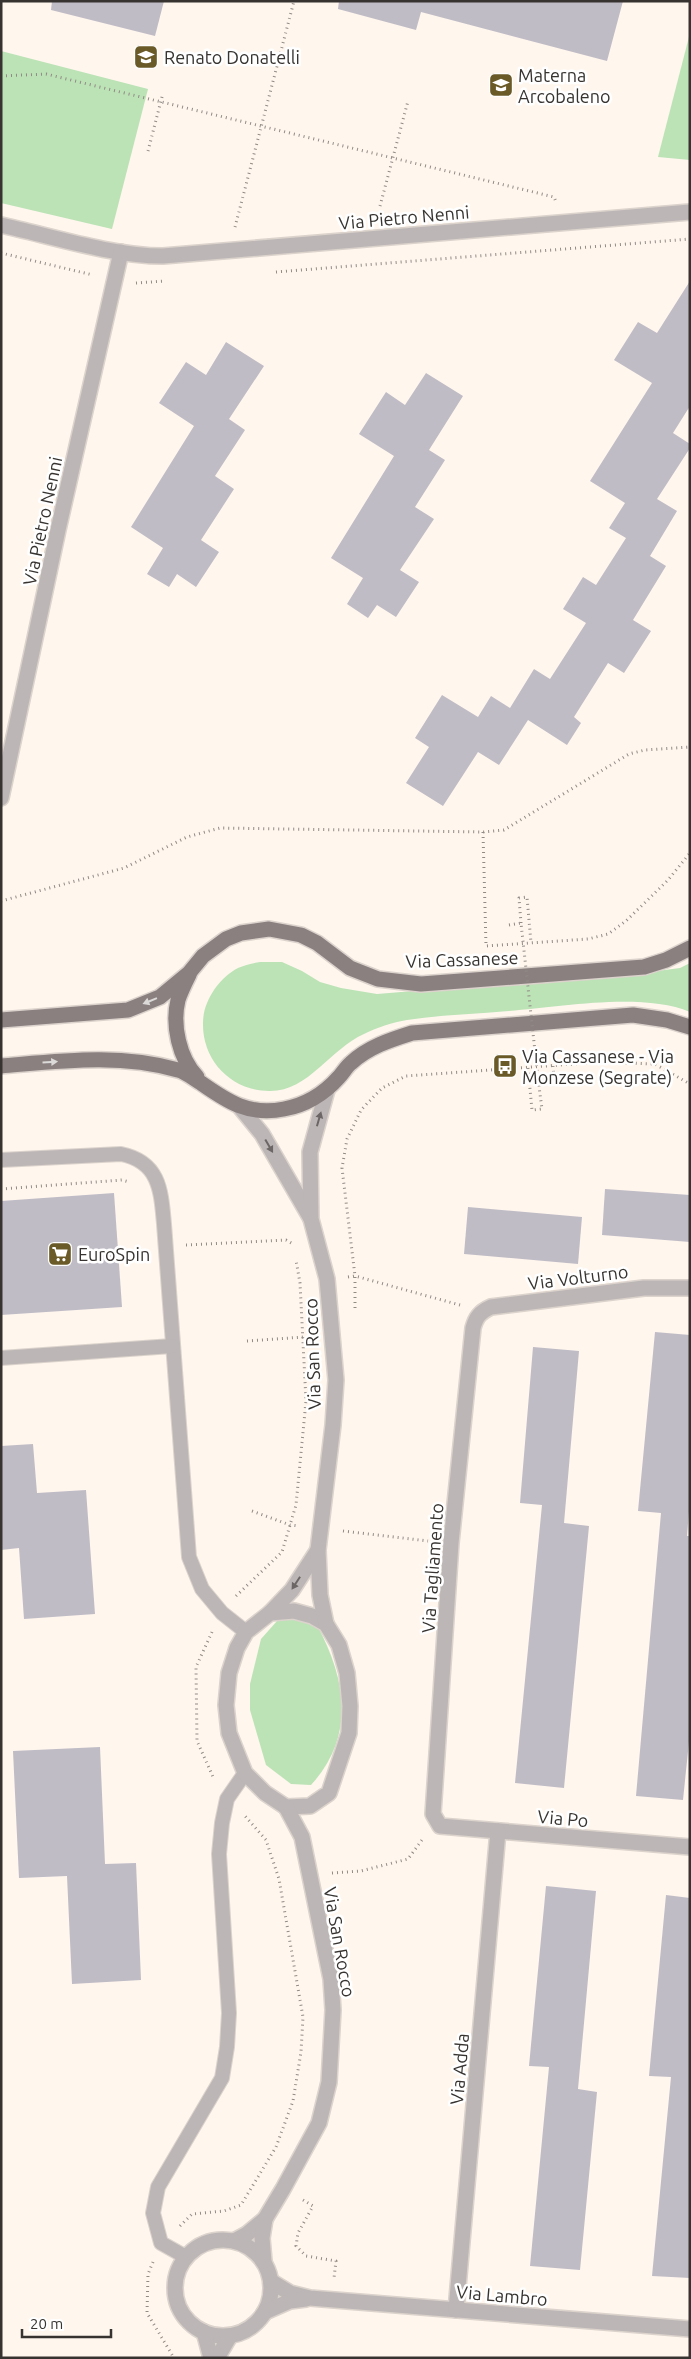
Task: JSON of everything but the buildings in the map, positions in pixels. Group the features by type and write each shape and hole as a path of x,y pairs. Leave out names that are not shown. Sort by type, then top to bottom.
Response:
{"main road":[{"name":"Via Cassanese","path":"1,1020 128,1010 160,997 189,973 203,956 226,939 248,931 269,929 301,935 316,943 350,968 378,979 421,984 644,967 666,960 690,948"},
{"path":"189,973 178,1000 177,1029 185,1058 194,1074 206,1087"},
{"path":"1,1066 103,1058 180,1070 222,1099 240,1107 270,1111 283,1110 313,1099 327,1090 350,1063 380,1043 412,1033 633,1014 667,1020 690,1028"}],"street":[{"name":"Via Pietro Nenni","path":"1,225 121,252 153,256 690,212"},
{"name":"Via Pietro Nenni","path":"1,798 58,530 121,252"},
{"name":"Via San Rocco","path":"326,1624 320,1595 318,1550 319,1529 332,1435 336,1380 327,1279 311,1219 310,1152 327,1090"},
{"name":"Via San Rocco","path":"240,1107 262,1134 311,1219"},
{"name":"Via Volturno","path":"479,1315 491,1307 644,1288 690,1288"},
{"name":"Via Tagliamento","path":"435,1820 433,1814 451,1543 472,1328 479,1315"},
{"path":"270,1613 294,1611 312,1616 326,1624 339,1645 348,1673 349,1733 329,1793 310,1806 286,1807 265,1793 245,1773 229,1733 226,1705 229,1673 237,1648 246,1632 270,1613 292,1590 318,1550"},
{"name":"Via San Rocco","path":"302,1837 310,1806"},
{"name":"Via San Rocco","path":"234,2241 247,2234 265,2219 283,2189 319,2122 329,2082 333,2010 331,1979 302,1837 286,1807"},
{"name":"Via Po","path":"435,1820 440,1826 690,1848"},
{"name":"Via Adda","path":"456,2310 498,1831"},
{"name":"Via San Rocco","path":"264,2261 262,2238 265,2219"},
{"path":"218,2240 234,2241 251,2249 264,2261 272,2282 271,2298 265,2312 256,2324 242,2332 230,2336 204,2332 185,2318 176,2298 176,2279 186,2258 202,2244 218,2240"},
{"name":"Via Lambro","path":"272,2282 290,2293 310,2298 690,2329"},
{"name":"Via Lambro","path":"265,2312 290,2301 310,2298"},
{"path":"204,2332 211,2358"},
{"path":"218,2358 230,2336"}],"lane":[{"path":"1,1160 113,1153 130,1156 150,1169 160,1191 189,1556 202,1589 222,1613 246,1632"},
{"path":"1,1358 172,1346"},
{"path":"186,2258 161,2242 153,2213 158,2188 222,2078 227,2047 229,2013 219,1854 227,1799 245,1773"}],"path":[{"path":"229,250 294,1"},
{"path":"1,76 46,74 554,197 567,222"},
{"path":"148,151 163,93"},
{"path":"380,206 408,101"},
{"path":"1,901 124,868 187,837 220,828 483,832 504,830 629,754 645,750 690,747"},
{"path":"483,832 486,946 588,939 608,934 626,921 668,880 690,853"},
{"path":"528,1068 532,1110 542,1109 519,898 527,897 531,943"},
{"path":"509,924 521,923"},
{"path":"355,1276 342,1168 347,1139 361,1110 382,1088 406,1076 602,1062 655,1064 690,1084"},
{"path":"538,1079 554,1078 553,1066"},
{"path":"174,2358 147,2313 148,2274 161,2242 192,2214 224,2211 241,2205 276,2147 293,2101 301,2052 303,2017 280,1879 266,1840 227,1799 209,1771 197,1741 196,1667 206,1642 222,1613 241,1590 282,1552 296,1505 306,1401 300,1283 355,1276 479,1315"},
{"path":"247,1341 304,1337"},
{"path":"252,1511 290,1525 451,1543"},
{"path":"309,1875 361,1871 408,1860 435,1820"},
{"path":"283,2189 313,2206 298,2233 296,2246 306,2256 336,2261 332,2300"}],"green space":[{"path":"690,33 690,160 658,157"},
{"path":"1,51 148,89 112,229 1,203"},
{"path":"260,962 282,962 320,982 341,988 377,994 657,971 680,968 690,963 690,1012 671,1006 625,1002 576,1004 402,1021 364,1034 352,1041 296,1085 269,1091 255,1090 231,1079 213,1061 204,1037 203,1023 209,999 219,984 238,968"},
{"path":"293,1617 317,1625 335,1666 340,1686 342,1707 335,1747 325,1766 311,1785 291,1784 266,1765 250,1710 250,1684 261,1639 277,1621"}],"place":[{"name":"Renato Donatelli","path":"146,57"},
{"name":"Materna Arcobaleno","path":"501,85"},
{"name":"Via Cassanese - Via Monzese (Segrate)","path":"505,1066"},
{"name":"EuroSpin","path":"60,1254"}]}
